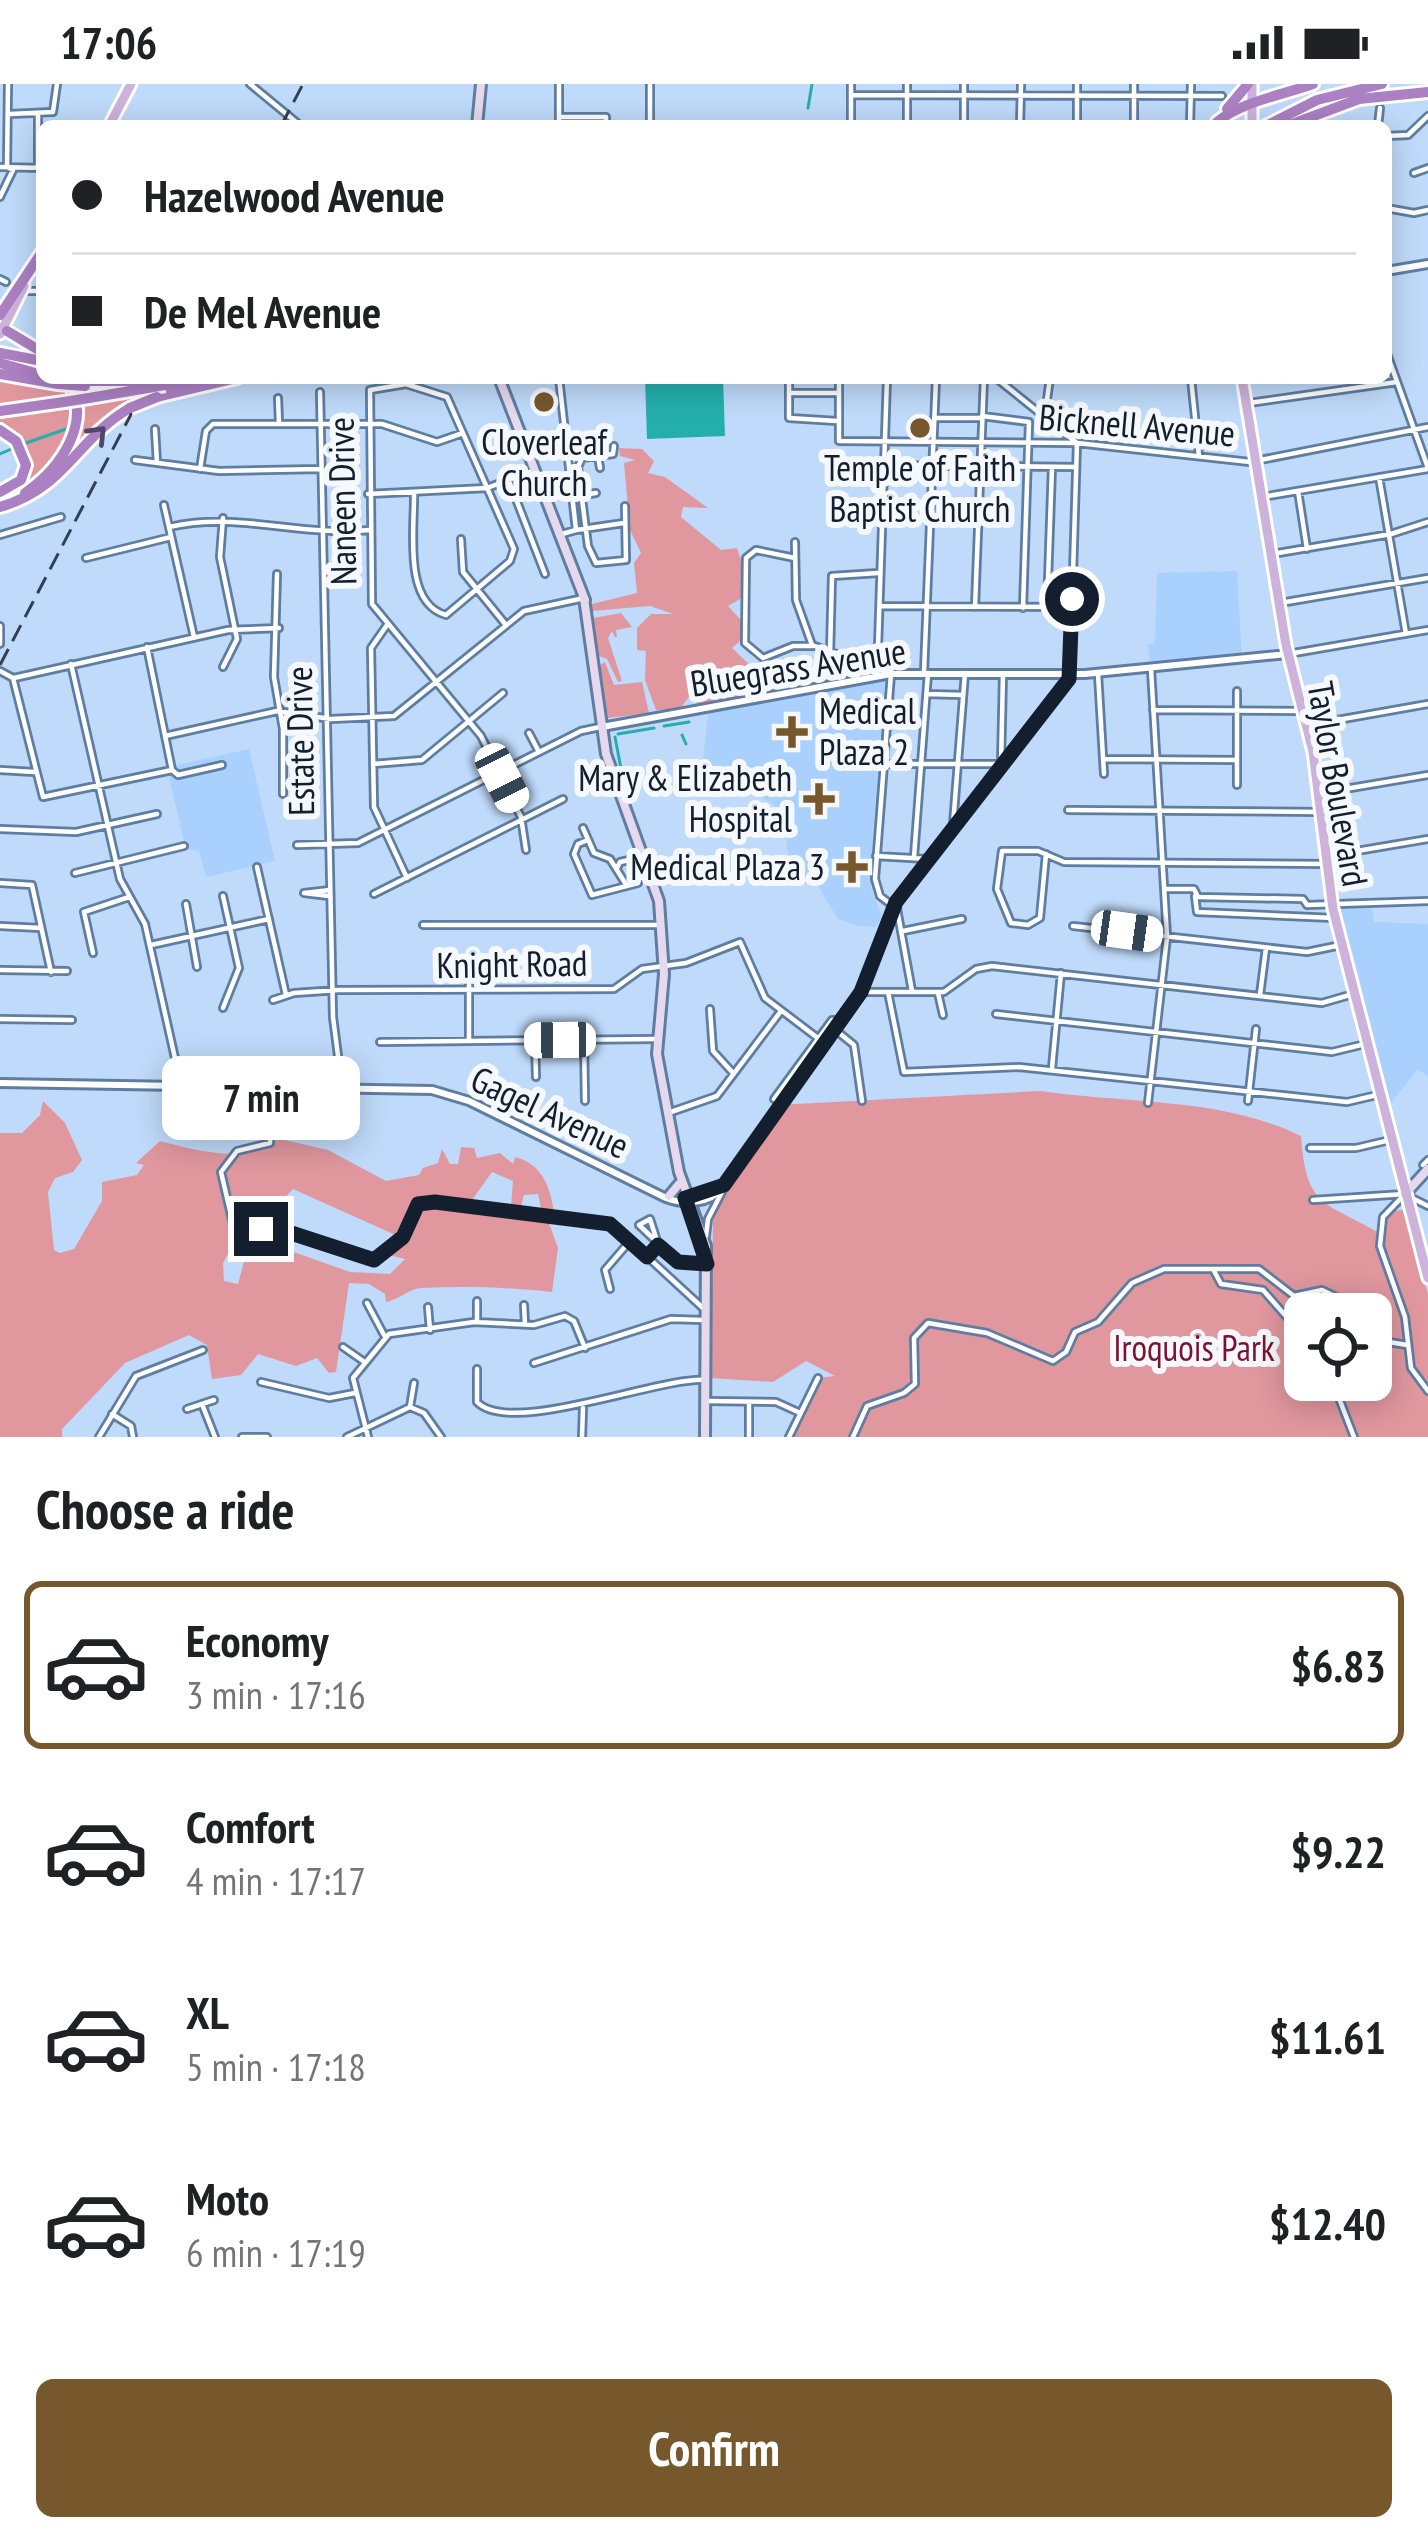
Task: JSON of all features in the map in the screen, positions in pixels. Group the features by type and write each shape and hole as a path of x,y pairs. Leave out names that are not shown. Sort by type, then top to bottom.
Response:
{"highway":[{"path":"1220,120 1232,109 1252,107 1313,84"},
{"path":"1278,120 1318,100 1382,84"},
{"path":"1219,120 1250,85 1262,97 1274,98"},
{"path":"1303,120 1359,99 1428,92"},
{"path":"0,316 36,263"},
{"path":"4,333 36,349"},
{"path":"1,359 36,361"},
{"path":"1,359 36,373"},
{"path":"1,359 36,371"},
{"path":"0,506 34,487 67,447 78,408 63,384"},
{"path":"72,384 85,388 171,384"},
{"path":"0,410 64,402 85,388 107,384"},
{"path":"0,506 54,482 103,426 130,408 213,384"},
{"path":"0,430 23,450 26,465 21,480 0,492"}],"main road":[{"path":"112,120 130,84"},
{"path":"478,120 481,84"},
{"path":"1250,85 1252,120"},
{"path":"1,359 4,333 36,267"},
{"path":"4,333 33,273"},
{"path":"501,384 584,598 604,727 625,803 658,892 664,966 656,1039 677,1172 687,1200"},
{"name":"Taylor Boulevard","path":"1243,384 1288,654 1318,794 1334,918 1428,1278"},
{"path":"1405,1194 1426,1165"},
{"path":"677,1172 706,1253 705,1437"},
{"path":"669,1196 680,1184"}],"street":[{"path":"3,167 8,84"},
{"path":"8,114 55,110 57,84"},
{"path":"250,84 294,120"},
{"path":"559,84 560,120"},
{"path":"650,84 650,120"},
{"path":"851,84 851,120"},
{"path":"907,120 908,84"},
{"path":"964,84 964,120"},
{"path":"1021,84 1021,120"},
{"path":"1077,84 1077,120"},
{"path":"1134,84 1134,120"},
{"path":"1190,120 1191,84"},
{"path":"851,95 1222,96"},
{"path":"1379,120 1380,108"},
{"path":"38,114 38,120"},
{"path":"560,117 595,115 606,120"},
{"path":"1392,136 1408,135 1428,116"},
{"path":"3,167 36,168"},
{"path":"0,197 14,170 3,167"},
{"path":"1414,173 1428,169"},
{"path":"1392,208 1428,210"},
{"path":"1392,270 1428,264"},
{"path":"27,291 36,291"},
{"path":"1262,497 1428,469 1392,368"},
{"path":"1392,383 1397,382"},
{"name":"Naneen Drive","path":"463,433 443,394 403,384 369,391 370,598 469,722 522,820 526,850"},
{"path":"560,384 576,530"},
{"path":"789,384 789,418 837,421 839,384"},
{"path":"795,558 756,550 746,558 745,639 763,658 790,646 813,646 876,672 887,384"},
{"path":"914,857 927,694 936,384"},
{"path":"975,607 984,384"},
{"path":"820,1041 861,992 893,907 1070,675 1077,443 1004,384"},
{"path":"1045,415 1050,384"},
{"path":"1192,384 1199,458"},
{"path":"1247,404 1383,384"},
{"name":"Estate Drive","path":"320,392 332,991 342,1088"},
{"path":"789,393 838,394"},
{"path":"278,398 279,424"},
{"path":"934,418 1026,419 1030,443 1023,608"},
{"name":"Bicknell Avenue","path":"837,421 837,440 1077,443 1256,460 1428,427"},
{"path":"200,469 210,425 390,425 432,441 463,433 514,555 441,615 416,585 414,492"},
{"path":"155,429 157,463"},
{"path":"614,446 613,454 579,461 593,561 626,560 625,506"},
{"path":"598,456 600,468"},
{"path":"135,460 200,469 321,469"},
{"path":"884,465 1076,467"},
{"path":"1047,609 1052,467"},
{"path":"368,494 487,488 532,471"},
{"path":"1379,477 1406,634"},
{"path":"509,481 545,574"},
{"path":"1298,491 1307,549"},
{"path":"582,495 596,493"},
{"path":"164,505 194,637"},
{"path":"0,536 61,517"},
{"path":"223,518 220,557 236,643 223,667"},
{"path":"169,527 223,518 322,531 369,530"},
{"path":"1272,554 1388,535 1428,521"},
{"path":"560,535 626,522"},
{"path":"86,558 171,537"},
{"path":"461,539 463,572 506,625"},
{"path":"795,542 796,600 813,646"},
{"path":"830,654 833,574 879,573"},
{"path":"277,574 274,677 281,710 283,794"},
{"path":"1280,603 1428,578"},
{"path":"165,736 281,710 326,718 398,714 526,609 584,598"},
{"path":"878,606 1072,607"},
{"path":"387,625 371,648 374,810 407,878"},
{"path":"0,626 0,644"},
{"path":"0,671 13,678 235,629 279,628"},
{"name":"Bluegrass Avenue","path":"604,727 876,672 1070,675 1151,670 1288,654 1428,630"},
{"path":"147,647 172,770 178,775 221,765"},
{"path":"71,664 117,863 145,924 181,1085"},
{"path":"1148,1103 1167,937 1151,670"},
{"path":"891,674 876,886 893,907 902,932 912,991"},
{"path":"953,825 965,674"},
{"path":"1001,764 1003,674"},
{"path":"1098,674 1104,774"},
{"path":"13,678 34,772 45,797 172,770"},
{"path":"1237,691 1237,785"},
{"path":"373,764 419,761 503,693"},
{"path":"927,694 963,695"},
{"path":"1306,725 1428,704"},
{"path":"1154,710 1302,711"},
{"path":"297,845 354,844 538,752 604,727"},
{"path":"529,733 538,752"},
{"path":"1103,759 1237,760"},
{"path":"884,764 1001,764"},
{"path":"0,770 34,772"},
{"path":"1318,794 1428,775"},
{"path":"374,893 563,799"},
{"path":"1068,810 1320,812"},
{"path":"0,829 70,833 157,814"},
{"path":"584,828 596,855 610,859 627,886"},
{"path":"1046,854 1041,915 1024,925 1009,922 1000,903 998,854 1046,854 1064,862 1326,860 1428,838"},
{"path":"588,840 578,844 574,854 592,895 638,884"},
{"path":"74,873 184,846"},
{"path":"617,868 625,860 644,856"},
{"path":"877,856 928,859"},
{"path":"257,868 286,995"},
{"path":"0,883 32,885 51,972"},
{"path":"1164,889 1194,889 1197,912 1334,918"},
{"path":"93,953 84,912 130,896"},
{"path":"223,896 239,971 223,1008"},
{"path":"1196,896 1332,904 1428,901"},
{"path":"186,904 197,967"},
{"path":"150,945 268,919"},
{"path":"902,932 962,920"},
{"path":"423,925 662,925"},
{"path":"0,926 41,928"},
{"path":"1073,926 1311,952 1341,945"},
{"path":"742,933 740,942 762,994 820,1041"},
{"name":"Knight Road","path":"273,1000 332,991 614,989 642,969 740,942"},
{"path":"1260,995 1266,948"},
{"path":"469,965 469,1041"},
{"path":"861,992 938,993 988,966 1322,1003 1353,994"},
{"path":"0,970 67,971"},
{"path":"1052,1069 1061,973"},
{"path":"888,992 904,1072 1052,1069 1347,1102 1377,1095"},
{"path":"938,993 943,1015"},
{"path":"710,1009 712,1048 734,1074"},
{"path":"671,1112 711,1100 781,1011"},
{"path":"996,1014 1334,1052 1365,1044"},
{"path":"0,1019 72,1020"},
{"path":"647,1257 657,1243 678,1262 706,1253 708,1219 724,1186 832,1019 840,1020"},
{"path":"833,1028 854,1045 862,1101"},
{"path":"1248,1101 1256,1029"},
{"path":"380,1042 656,1039"},
{"path":"535,1040 536,1077"},
{"path":"584,1040 585,1101"},
{"path":"774,1099 790,1082"},
{"name":"Gagel Avenue","path":"0,1083 450,1094 643,1186 687,1200"},
{"path":"271,1087 273,1138 266,1146 237,1150 221,1172 238,1245 250,1245 261,1229 274,1228 374,1260 400,1240 416,1207 429,1201 604,1223 630,1241 708,1316"},
{"path":"1310,1148 1356,1148 1390,1140"},
{"name":"Gagel Avenue","path":"643,1186 687,1200"},
{"path":"687,1200 724,1186"},
{"path":"1405,1194 1384,1217 1379,1238 1405,1317 1412,1371 1428,1390"},
{"path":"1313,1200 1405,1194 1428,1206"},
{"path":"610,1289 604,1270 630,1241"},
{"path":"853,1437 867,1406 915,1384 914,1338 925,1324 944,1322 987,1333 1053,1361 1066,1352 1075,1332 1098,1322 1116,1297 1142,1277 1174,1268 1262,1270 1290,1293"},
{"path":"1213,1269 1221,1284 1264,1290 1284,1313"},
{"path":"477,1301 477,1322"},
{"path":"367,1303 386,1336"},
{"path":"524,1305 525,1326"},
{"path":"428,1307 430,1330"},
{"path":"368,1437 352,1378 386,1336 477,1322 525,1326 568,1316 585,1348"},
{"path":"534,1363 675,1318 708,1316"},
{"path":"1392,1343 1407,1345"},
{"path":"343,1347 364,1361"},
{"path":"99,1437 140,1373 203,1350"},
{"path":"477,1369 477,1402 482,1409 583,1408 680,1380 707,1380"},
{"path":"789,1437 818,1378"},
{"path":"261,1382 329,1398 355,1393"},
{"path":"410,1408 414,1383"},
{"path":"187,1409 214,1400"},
{"path":"706,1401 780,1403 798,1412"},
{"path":"1340,1401 1354,1437"},
{"path":"749,1402 749,1437"},
{"path":"202,1405 214,1437"},
{"path":"347,1437 410,1408 424,1414 441,1437"},
{"path":"582,1437 583,1408"},
{"path":"112,1414 130,1424 133,1437"},
{"path":"242,1437 267,1437"}],"shaded area":[{"path":"645,384 723,384 725,436 647,439"},
{"path":"1237,571 1242,661 1151,669 1148,645 1155,643 1157,573"},
{"name":"Mary & Elizabeth Hospital","path":"885,678 871,862 871,888 882,917 876,927 858,926 838,919 818,886 799,881 791,873 784,826 773,804 703,762 708,714"},
{"path":"249,749 275,861 206,877 199,851 186,849 168,773 174,771 173,766"},
{"path":"1337,907 1372,907 1374,922 1428,924 1428,1077 1418,1069 1386,1109"}],"green space":[{"path":"0,378 71,389 74,396 0,405"},
{"path":"139,394 136,401 58,467 80,404"},
{"path":"75,404 51,464 29,486 0,502 0,495 29,465 22,442 0,427 0,415"},
{"path":"619,448 642,449 654,461 648,473 665,477 708,508 683,507 681,517 721,550 737,548 747,577 745,596 728,606 741,620 741,640 732,648 753,668 792,671 784,692 698,706 692,693 680,709 656,710 645,680 646,651 637,650 637,628 651,614 673,614 650,606 592,611 588,605 637,593 634,563 641,553 630,530 624,463 635,460 620,456"},
{"path":"621,613 632,627 616,630 617,637 612,631 608,638 622,681 618,682 607,659 599,656 593,618"},
{"path":"605,662 614,685 642,682 649,713 608,718 600,665"},
{"name":"Iroquois Park","path":"1041,1091 1207,1108 1270,1123 1301,1136 1308,1177 1332,1207 1379,1233 1389,1211 1404,1210 1428,1294 1428,1437 790,1437 818,1378 835,1376 806,1361 773,1382 711,1378 713,1220 734,1171 777,1105"},
{"path":"43,1101 65,1123 82,1160 73,1172 55,1178 48,1192 54,1250 60,1253 74,1249 102,1201 102,1182 137,1175 144,1165 136,1163 160,1141 237,1154 265,1147 276,1138 328,1150 386,1181 419,1175 423,1168 438,1163 442,1149 450,1164 458,1164 461,1147 474,1148 477,1158 500,1153 513,1164 515,1157 532,1165 547,1185 554,1212 541,1208 538,1194 524,1195 521,1206 511,1207 513,1181 492,1172 470,1203 436,1198 416,1203 400,1237 293,1189 278,1205 254,1207 223,1263 224,1281 238,1284 246,1254 271,1244 350,1272 390,1274 405,1259 384,1254 410,1232 422,1207 432,1202 547,1218 558,1248 552,1292 421,1288 386,1302 385,1294 369,1284 349,1283 336,1372 329,1373 317,1358 296,1366 258,1354 241,1375 212,1379 207,1345 189,1335 125,1363 62,1429 62,1437 0,1437 0,1133 22,1133 40,1115"}],"waterway":[{"path":"808,108 812,84"},
{"path":"23,444 69,428"},
{"path":"0,454 16,447"},
{"path":"664,726 689,722"},
{"path":"618,734 654,728"},
{"path":"682,735 686,744"},
{"path":"615,737 623,779"}],"railway":[{"path":"284,120 303,84"},
{"path":"0,665 147,384"}],"place":[{"name":"Cloverleaf Church","path":"544,402"},
{"name":"Temple of Faith Baptist Church","path":"920,428"},
{"name":"Medical Plaza 2","path":"792,732"},
{"name":"Mary & Elizabeth Hospital","path":"819,799"},
{"name":"Medical Plaza 3","path":"852,867"}],"route":[{"path":"261,1229 285,1231 374,1260 378,1252 403,1237 418,1204 435,1202 604,1223 616,1227 647,1257 658,1245 678,1262 707,1264 685,1198 724,1185 861,992 896,902 1060,693 1069,679 1072,599"}]}
